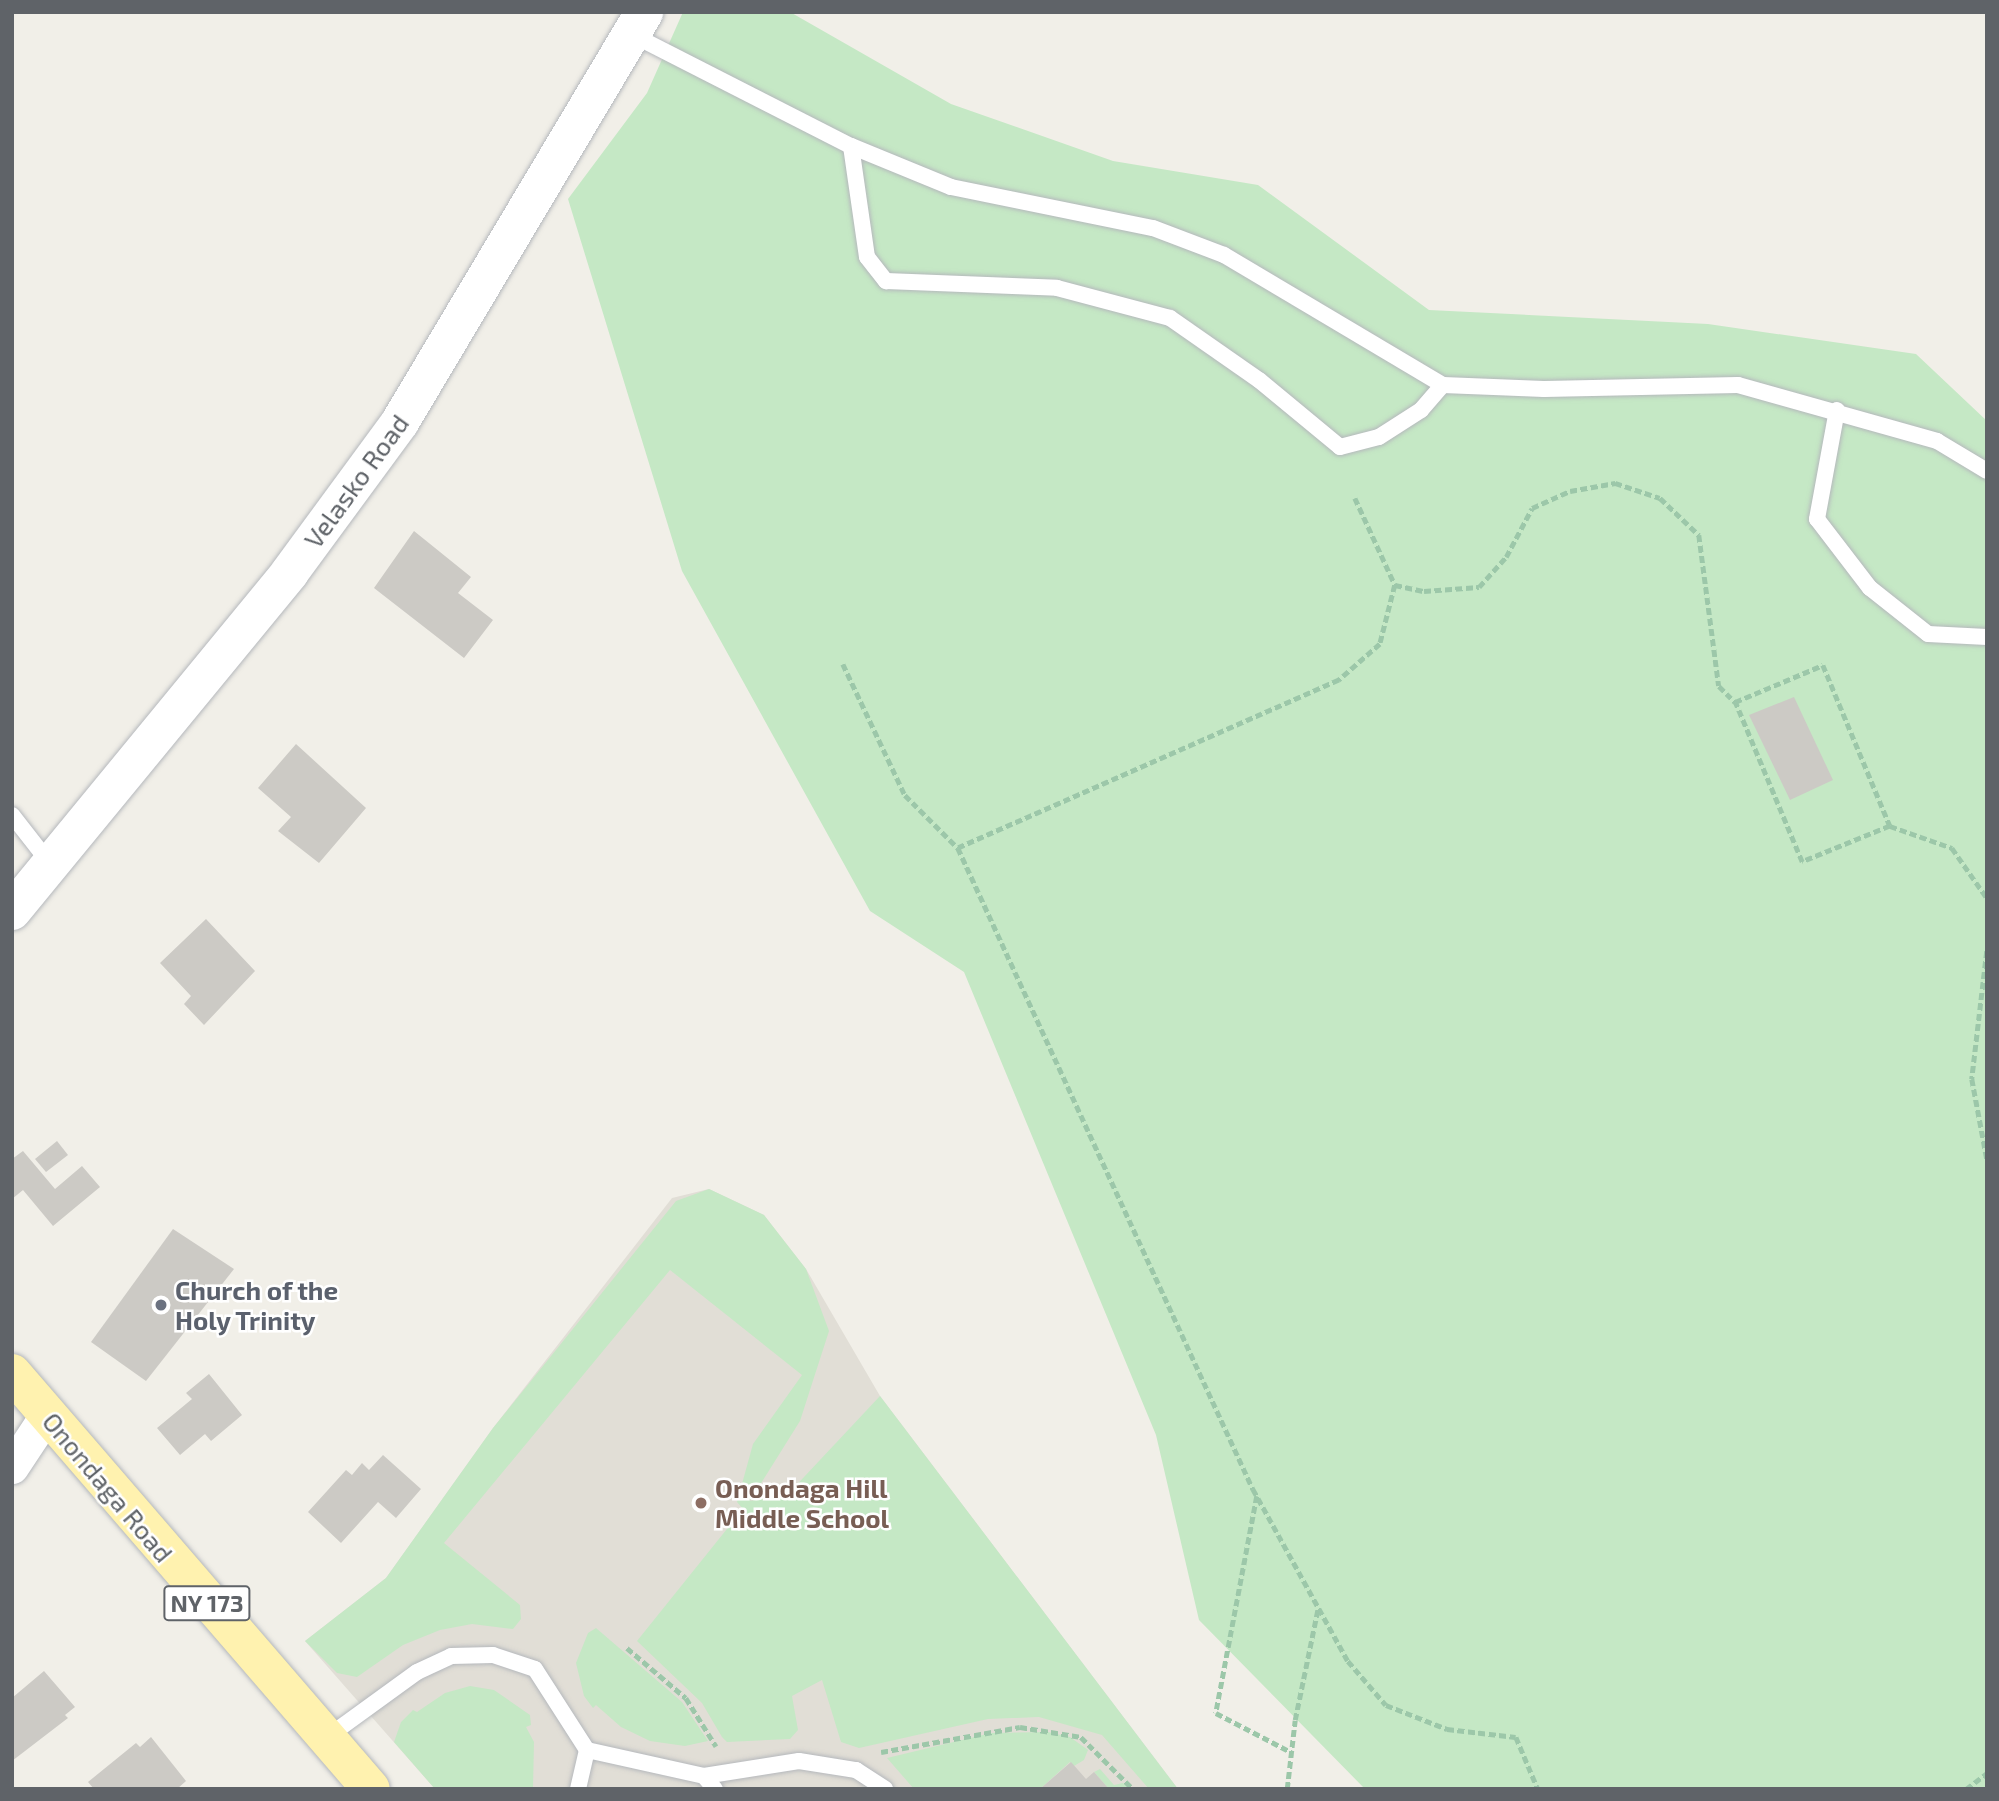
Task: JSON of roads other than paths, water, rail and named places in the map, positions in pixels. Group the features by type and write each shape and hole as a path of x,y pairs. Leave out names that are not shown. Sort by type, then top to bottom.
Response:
{"main road":[{"name":"Onondaga Road","path":"12,1373 371,1789"}],"street":[{"name":"Velasko Road","path":"12,911 290,572 400,422 637,23"},
{"path":"12,1467 47,1413"}],"lane":[{"path":"637,23 851,146 951,187 1153,228 1224,255 1443,385 1544,389 1738,385 1837,410 1937,440 1987,471"},
{"path":"851,146 867,257 886,281 1057,288 1170,318 1259,380 1340,447 1378,437 1421,410 1443,385"},
{"path":"1837,410 1817,519 1870,587 1928,634 1987,637"},
{"path":"12,815 51,865"},
{"path":"326,1738 417,1672 451,1656 493,1656 535,1669 587,1749 704,1776 799,1761 856,1770 885,1789"},
{"path":"578,1789 587,1749"},
{"path":"704,1776 715,1789"}],"place":[{"name":"Church of the Holy Trinity","path":"161,1305"},
{"name":"Onondaga Hill Middle School","path":"701,1503"}]}
